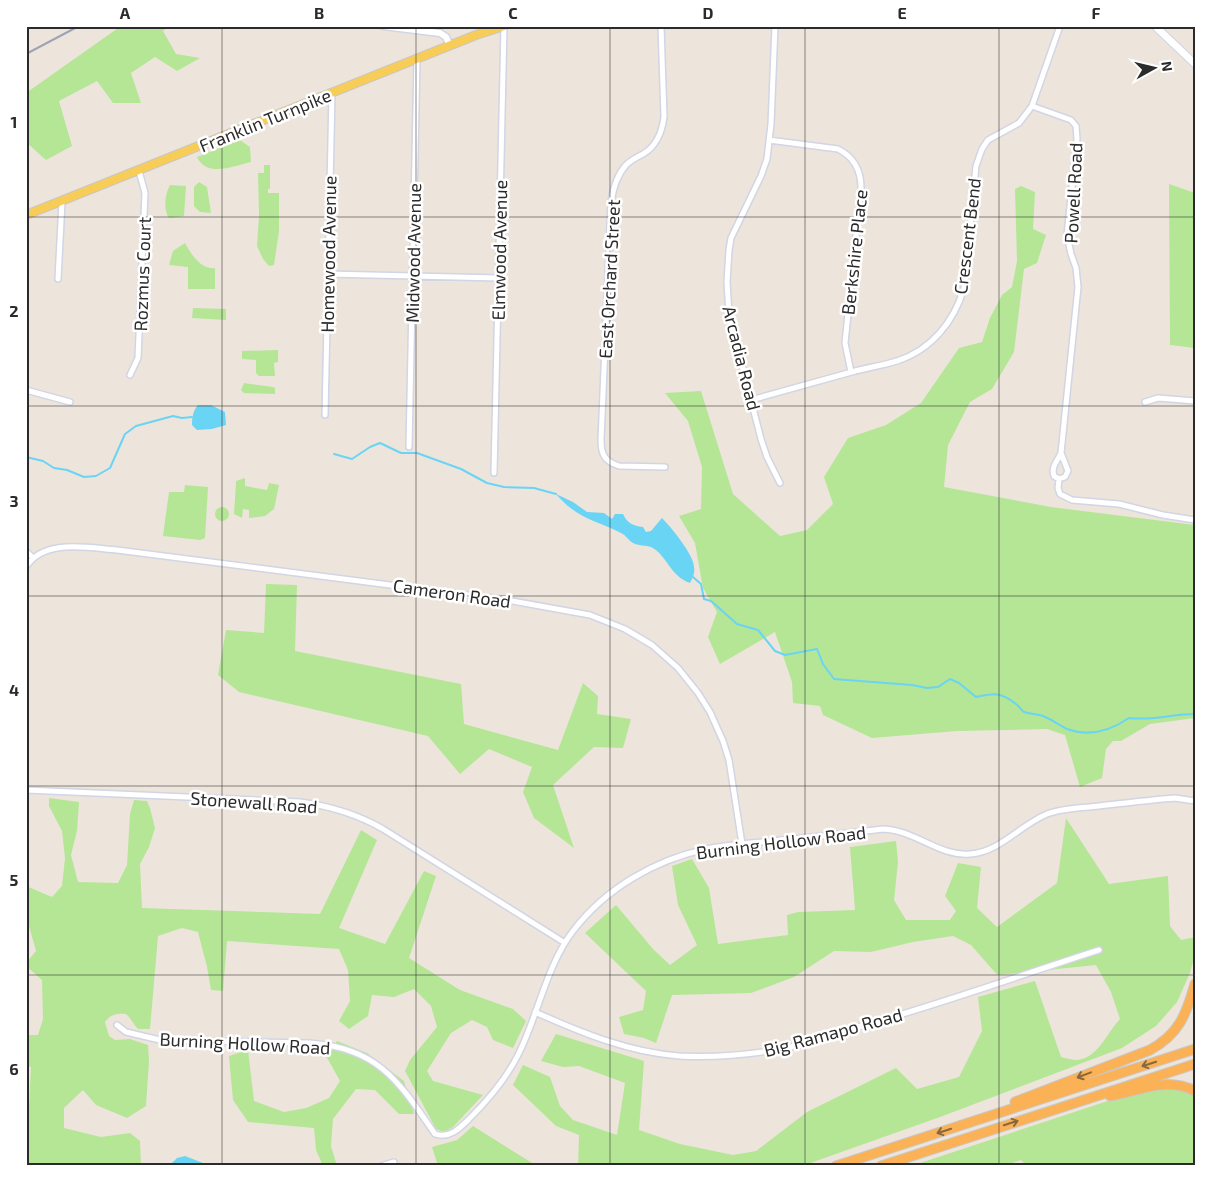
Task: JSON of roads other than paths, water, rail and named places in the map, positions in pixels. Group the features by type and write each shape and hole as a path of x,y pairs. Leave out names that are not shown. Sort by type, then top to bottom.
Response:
{"highway":[{"path":"963,1125 1048,1088 1156,1046 1172,1034 1183,1020 1195,984"},
{"path":"836,1166 1195,1049"},
{"path":"881,1166 1195,1064"},
{"path":"1082,1100 1127,1093 1159,1084 1182,1085 1195,1090"}],"main road":[{"name":"Franklin Turnpike","path":"26,216 476,35 504,26"},
{"path":"1155,26 1195,64"}],"street":[{"path":"383,26 440,33 446,37 450,46"},
{"name":"Elmwood Avenue","path":"494,473 504,26"},
{"name":"East Orchard Street","path":"661,26 663,129 652,148 628,163 622,170 615,185 611,202 601,440 602,454 612,464 619,466 666,467"},
{"name":"Arcadia Road","path":"775,26 767,159 761,176 731,238 727,298 729,315 767,457 780,483"},
{"path":"1032,106 1060,26"},
{"name":"Midwood Avenue","path":"409,447 417,60"},
{"name":"Homewood Avenue","path":"325,416 332,93"},
{"name":"Crescent Bend","path":"752,400 896,361 923,349 933,340 950,320 964,288 976,166 979,157 988,140 1019,122 1032,106"},
{"name":"Powell Road","path":"1032,106 1071,120 1076,126 1077,139 1067,235 1068,245 1078,278 1078,286 1061,453 1052,470 1054,476 1059,479 1065,477 1068,472 1061,453"},
{"name":"Berkshire Place","path":"769,140 838,149 851,158 859,173 861,188 845,343 851,372"},
{"name":"Rozmus Court","path":"130,376 138,358 144,229 144,193 139,171"},
{"path":"58,279 62,202"},
{"path":"328,274 498,278"},
{"path":"26,390 70,402"},
{"path":"1145,402 1158,398 1195,401"},
{"path":"1059,479 1058,488 1064,498 1119,504 1195,520"},
{"name":"Cameron Road","path":"26,567 33,558 46,550 54,548 117,550 507,600 573,611 610,622 637,636 665,656 690,682 710,712 730,760 742,844"},
{"path":"26,551 33,558"},
{"name":"Stonewall Road","path":"26,790 300,802 337,809 361,817 383,829 564,943"},
{"name":"Burning Hollow Road","path":"116,1025 126,1032 160,1040 310,1043 332,1045 350,1050 364,1056 389,1073 408,1094 435,1134 442,1137 450,1135 464,1123 496,1089 519,1053 564,943 572,932 592,909 607,896 637,876 669,860 721,846 883,829 909,834 947,851 975,854 993,848 1035,820 1057,811 1175,798 1195,801"},
{"name":"Big Ramapo Road","path":"535,1012 579,1032 621,1046 677,1056 741,1055 781,1049 904,1014 1099,950"},
{"path":"381,1166 394,1162"}],"water":[{"path":"198,405 211,405 225,412 226,425 212,429 197,430 192,425 192,422"},
{"path":"556,494 573,502 587,512 604,513 612,519 615,514 623,514 628,522 643,527 646,532 651,531 662,518 681,541 693,562 694,573 690,583 683,580 656,550 649,546 635,544 623,534 586,518 563,502"},
{"path":"185,1156 206,1166 169,1166 177,1158"}],"waterway":[{"path":"26,457 43,461 54,468 67,470 84,477 96,476 110,468 125,434 136,426 173,416 182,418 192,417"},
{"path":"334,454 352,459 380,443 401,453 417,453 461,469 487,483 504,487 534,488 556,494"},
{"path":"693,577 701,584 704,599 711,601 737,624 758,630 775,651 785,655 817,649 823,664 834,679 912,685 927,688 938,687 950,679 959,683 976,697 993,694 1001,695 1011,700 1024,712 1043,716 1067,729 1083,732 1107,729 1129,718 1145,719 1195,714"}],"railway":[{"path":"26,54 79,26"}]}
